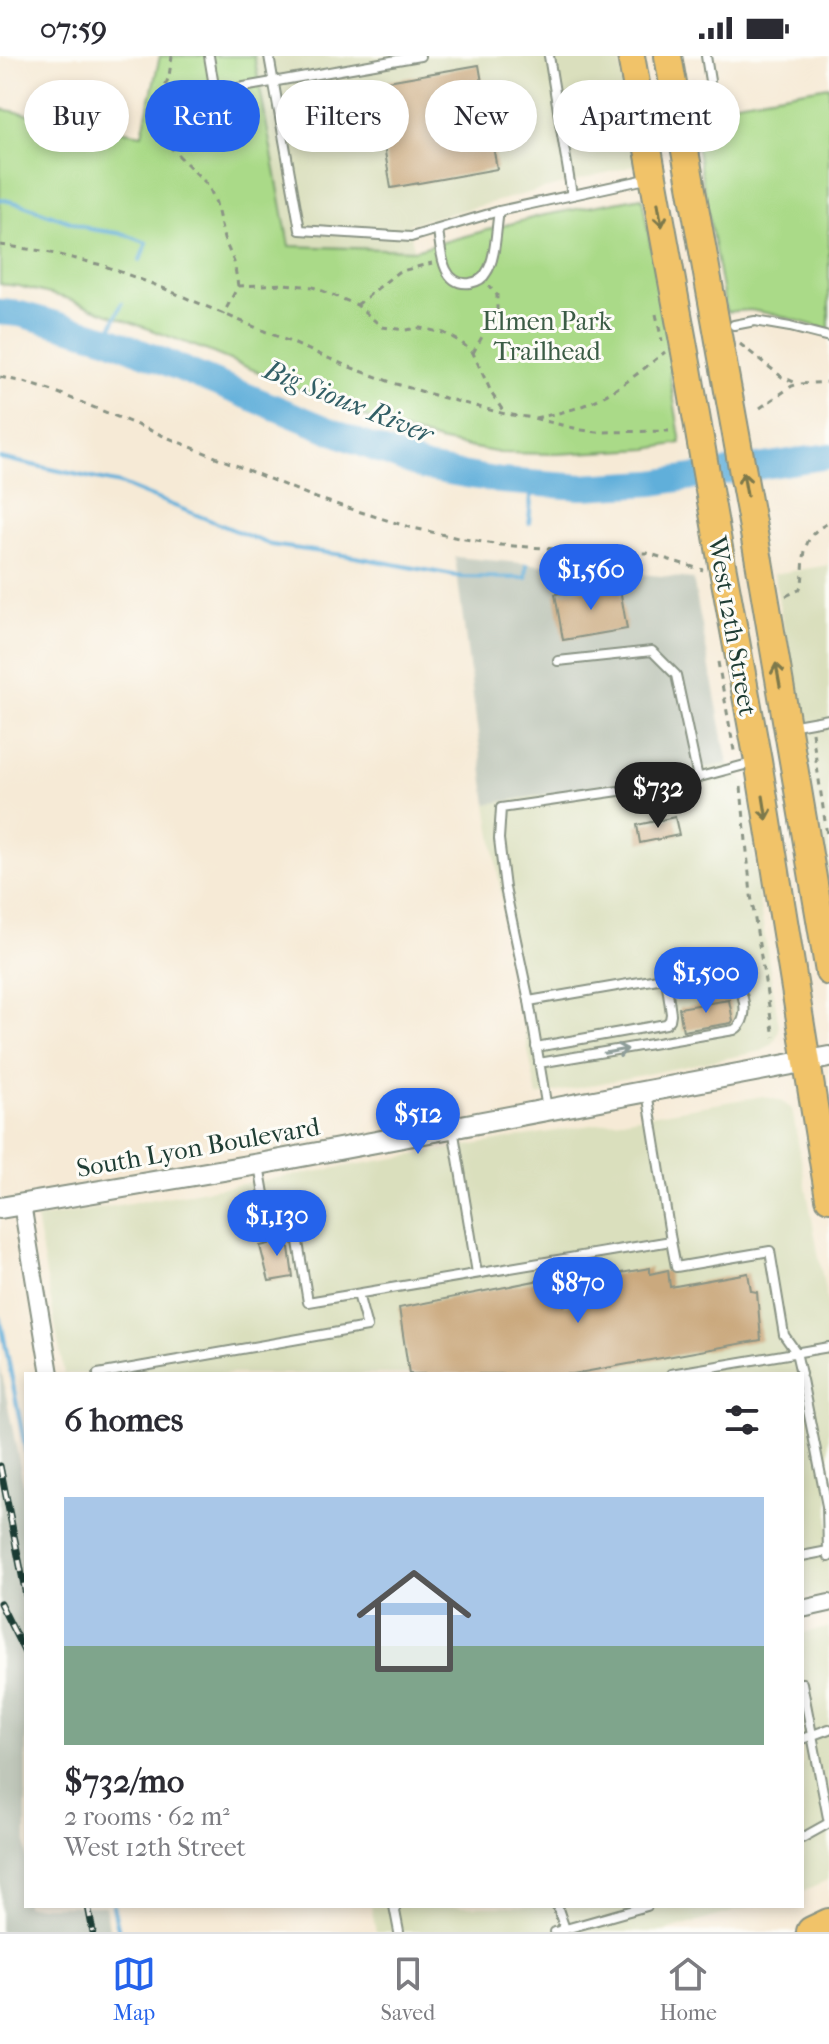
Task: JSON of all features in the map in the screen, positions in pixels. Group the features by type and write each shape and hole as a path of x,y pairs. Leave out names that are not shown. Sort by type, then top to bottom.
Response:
{"highway":[{"path":"812,1932 829,1924"}],"main road":[{"name":"West 12th Street","path":"631,56 688,369 712,566 748,765 818,1059 829,1198"},
{"name":"West 12th Street","path":"668,56 730,353 759,561 787,727 824,908 829,972"}],"street":[{"name":"South Lyon Boulevard","path":"0,1208 259,1164 818,1059"},
{"path":"22,1204 50,1372"},
{"path":"804,1609 829,1603"}],"lane":[{"path":"209,56 215,92 388,59 420,56"},
{"path":"269,56 300,230 411,237 499,211 653,178"},
{"path":"549,56 572,195"},
{"path":"706,56 710,80"},
{"path":"438,230 447,273 458,282 473,283 487,273 499,211"},
{"path":"734,325 755,321 829,337"},
{"path":"558,661 652,651 676,675 698,778"},
{"path":"787,727 829,719"},
{"path":"547,1110 529,1001 505,888 499,839 501,808 681,782 748,765"},
{"path":"529,1001 722,968 731,972 739,983 744,1007 740,1027 734,1030 539,1063"},
{"path":"536,1047 666,1024 671,1014 666,978"},
{"path":"647,1091 676,1267 770,1251 784,1335 796,1352 801,1372"},
{"path":"453,1127 477,1273"},
{"path":"259,1164 268,1217 293,1212 308,1302 671,1241"},
{"path":"109,1372 367,1327 358,1294"},
{"path":"682,1372 829,1347"},
{"path":"804,1390 827,1506 829,1557"},
{"path":"804,1556 828,1551"},
{"path":"804,1700 829,1823 804,1837"},
{"path":"804,1738 829,1729"},
{"path":"394,1908 399,1932"},
{"path":"558,1908 565,1929"},
{"path":"555,1932 640,1908"}],"path":[{"path":"172,56 169,76 157,108 157,126 165,142 208,185 216,203 238,286 223,315"},
{"path":"0,245 102,265 396,384 505,414 582,430 669,431"},
{"path":"357,305 398,272 443,260"},
{"path":"473,353 497,310 497,295 482,278"},
{"path":"238,286 284,284 313,287 357,305 382,327 420,328 444,333 473,353 505,414"},
{"path":"533,418 594,401 615,390 665,352"},
{"path":"730,353 799,384"},
{"path":"0,377 56,392 316,498 409,527 501,545 647,553 692,568 712,566"},
{"path":"760,408 799,384 829,382"},
{"path":"782,597 799,590 808,539 829,523"},
{"path":"718,659 748,765 745,822 751,895 774,1037"}],"shaded area":[{"path":"254,56 619,56 623,80 553,80 553,152 635,152 637,165 409,224 414,250 288,246"},
{"path":"455,557 693,579 728,764 487,804"},
{"path":"829,565 829,897 774,574"},
{"path":"728,764 748,786 759,901 779,1026 773,1043 762,1051 537,1096 514,976 487,804"},
{"path":"763,1096 781,1101 792,1109 829,1313 829,1594 804,1599 804,1372 64,1372 36,1219"},
{"path":"0,1364 24,1488 24,1908 105,1908 110,1932 0,1932"},
{"path":"829,1628 829,1879 804,1891 804,1633"},
{"path":"371,1908 745,1908 663,1932 376,1932"}],"green space":[{"name":"Elmen Park Trailhead","path":"160,56 254,56 258,80 154,80"},
{"path":"829,86 829,330 750,310 726,312 697,152 740,152 740,101"},
{"name":"Elmen Park Trailhead","path":"260,89 289,246 414,250 539,216 642,197 672,363 670,375 681,443 648,449 557,454 500,453 439,441 388,426 208,351 66,298 0,284 0,109 24,113 24,152 129,152 129,132 142,134 145,121 145,152 260,152"}],"building":[{"path":"479,65 482,80 425,80 425,152 494,152 497,169 391,188 385,152 409,152 409,80 394,80"},
{"path":"619,583 627,629 563,640 555,594"},
{"path":"675,817 679,835 640,843 637,825"},
{"path":"729,1000 731,1023 683,1031 679,1008"},
{"path":"278,1231 280,1241 288,1240 293,1277 269,1281 260,1246 269,1244 267,1233"},
{"path":"650,1268 650,1274 668,1270 670,1287 748,1273 751,1291 757,1292 761,1340 584,1372 409,1372 399,1308 560,1276 564,1305 588,1299 586,1279"}],"waterway":[{"path":"0,199 90,229 124,234 147,243 140,260"},
{"path":"107,338 122,303"},
{"name":"Big Sioux River","path":"0,312 20,314 107,338 426,468 501,481 582,487 653,483 829,456"},
{"path":"0,458 120,484 271,545 463,577 526,578 527,565"},
{"path":"529,523 532,483"},
{"path":"0,1317 24,1442"},
{"path":"113,1908 119,1932"}],"railway":[{"path":"0,1466 24,1585"},
{"path":"0,1603 24,1651"},
{"path":"88,1908 93,1932"}]}
